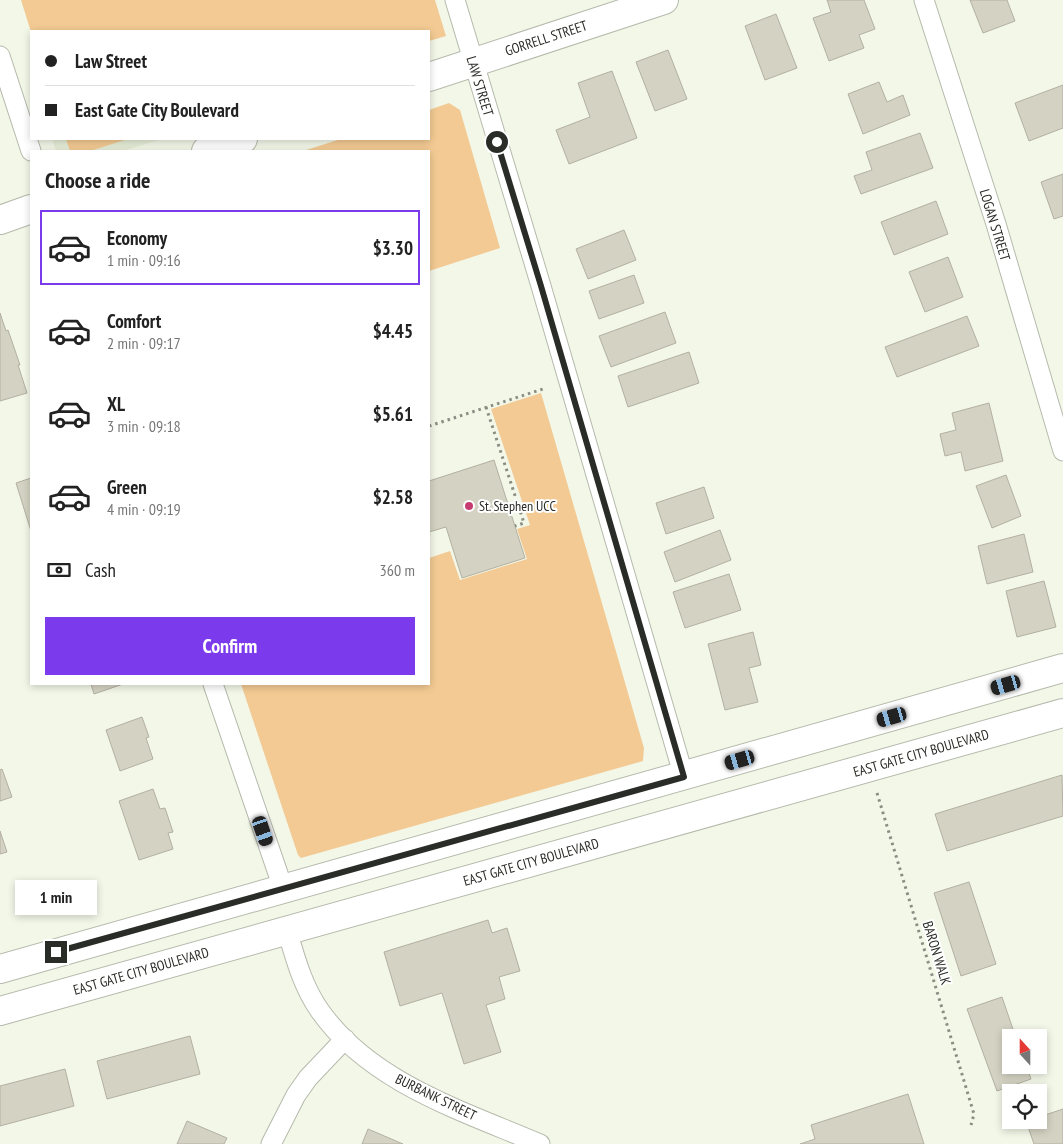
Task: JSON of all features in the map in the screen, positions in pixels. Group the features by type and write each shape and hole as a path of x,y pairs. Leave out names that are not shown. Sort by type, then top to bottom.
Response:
{"main road":[{"name":"GORRELL STREET","path":"430,77 664,0"},
{"path":"209,150 240,140"},
{"path":"0,220 30,209"},
{"path":"0,968 684,777 1063,668"},
{"name":"EAST GATE CITY BOULEVARD","path":"0,1011 1063,713"}],"street":[{"name":"LAW STREET","path":"455,0 541,286 684,777"},
{"name":"LOGAN STREET","path":"924,0 996,224 1063,451"},
{"path":"0,56 31,150"},
{"path":"213,685 283,888"},
{"name":"BURBANK STREET","path":"287,930 297,966 308,989 320,1011 345,1040 399,1081 433,1098 540,1144"},
{"path":"271,1144 296,1095 308,1078 345,1040"}],"path":[{"path":"430,426 543,388"},
{"path":"486,407 524,523 515,526"},
{"name":"BARON WALK","path":"876,788 974,1114 971,1125"}],"shaded area":[{"path":"21,0 435,0 446,36 430,41 430,30 30,30"},
{"path":"449,103 460,110 500,248 430,271 430,150 306,150 338,140 430,140 430,110"},
{"path":"52,140 159,140 126,150 56,150"},
{"path":"66,140 125,140 93,150 70,150"},
{"path":"541,393 644,748 643,761 301,858 298,855 241,685 430,685 430,558 450,551 460,580 527,559 517,529 530,525 491,409"}],"building":[{"path":"827,0 864,0 875,29 859,35 864,48 829,61 813,18 831,12"},
{"path":"970,0 1007,0 1015,21 983,33"},
{"path":"776,14 797,68 765,80 745,26"},
{"path":"668,50 687,99 655,111 636,62"},
{"path":"612,71 637,138 569,164 556,130 590,117 578,83"},
{"path":"879,82 887,102 903,95 910,115 863,134 848,94"},
{"path":"1063,85 1063,128 1029,141 1015,103"},
{"path":"920,133 933,168 861,194 854,176 872,170 866,152"},
{"path":"1063,174 1063,216 1054,219 1041,182"},
{"path":"936,201 948,234 894,255 881,222"},
{"path":"624,230 636,260 588,279 576,249"},
{"path":"948,257 963,297 925,312 909,272"},
{"path":"634,275 644,303 599,319 589,291"},
{"path":"665,312 676,343 611,367 599,336"},
{"path":"0,313 20,365 18,365 27,393 0,401"},
{"path":"967,316 979,346 897,377 885,347"},
{"path":"689,352 699,383 628,407 618,376"},
{"path":"989,403 1003,461 965,471 961,452 945,456 940,434 956,430 952,413"},
{"name":"St. Stephen UCC","path":"494,460 525,558 462,578 446,527 430,532 430,481"},
{"path":"1006,475 1021,516 992,528 976,486"},
{"path":"30,478 30,528 16,483"},
{"path":"704,487 714,518 666,534 656,503"},
{"path":"720,530 731,560 675,582 664,552"},
{"path":"1024,534 1033,572 987,584 978,546"},
{"path":"729,574 741,610 685,628 673,592"},
{"path":"1044,581 1056,627 1017,637 1006,591"},
{"path":"753,632 761,665 749,668 758,702 725,710 708,644"},
{"path":"91,685 120,685 94,694"},
{"path":"142,717 149,737 146,738 153,759 120,771 106,730"},
{"path":"2,769 12,797 0,801 0,770"},
{"path":"1062,775 1063,816 947,851 935,814"},
{"path":"153,789 160,809 165,808 173,832 168,833 173,849 139,860 119,801"},
{"path":"0,831 7,852 0,854"},
{"path":"969,882 996,964 961,976 934,893"},
{"path":"488,920 492,933 507,928 520,971 499,977 505,999 486,1005 501,1052 464,1064 442,993 400,1006 384,952"},
{"path":"1002,997 1013,1029 1002,1029 1002,1074 1029,1074 1031,1079 1017,1084 1002,1084 1002,1089 997,1091 967,1009"},
{"path":"190,1036 200,1074 107,1099 97,1061"},
{"path":"65,1069 74,1106 0,1126 0,1086"},
{"path":"908,1094 924,1144 800,1144 815,1139 811,1125"},
{"path":"1063,1109 1063,1144 1034,1144 1029,1129 1047,1129 1047,1114"},
{"path":"187,1121 227,1138 224,1144 177,1144"},
{"path":"368,1129 403,1144 362,1144"}],"place":[{"name":"St. Stephen UCC","path":"469,506"}],"route":[{"path":"56,952 684,777 541,286 497,142"}]}
